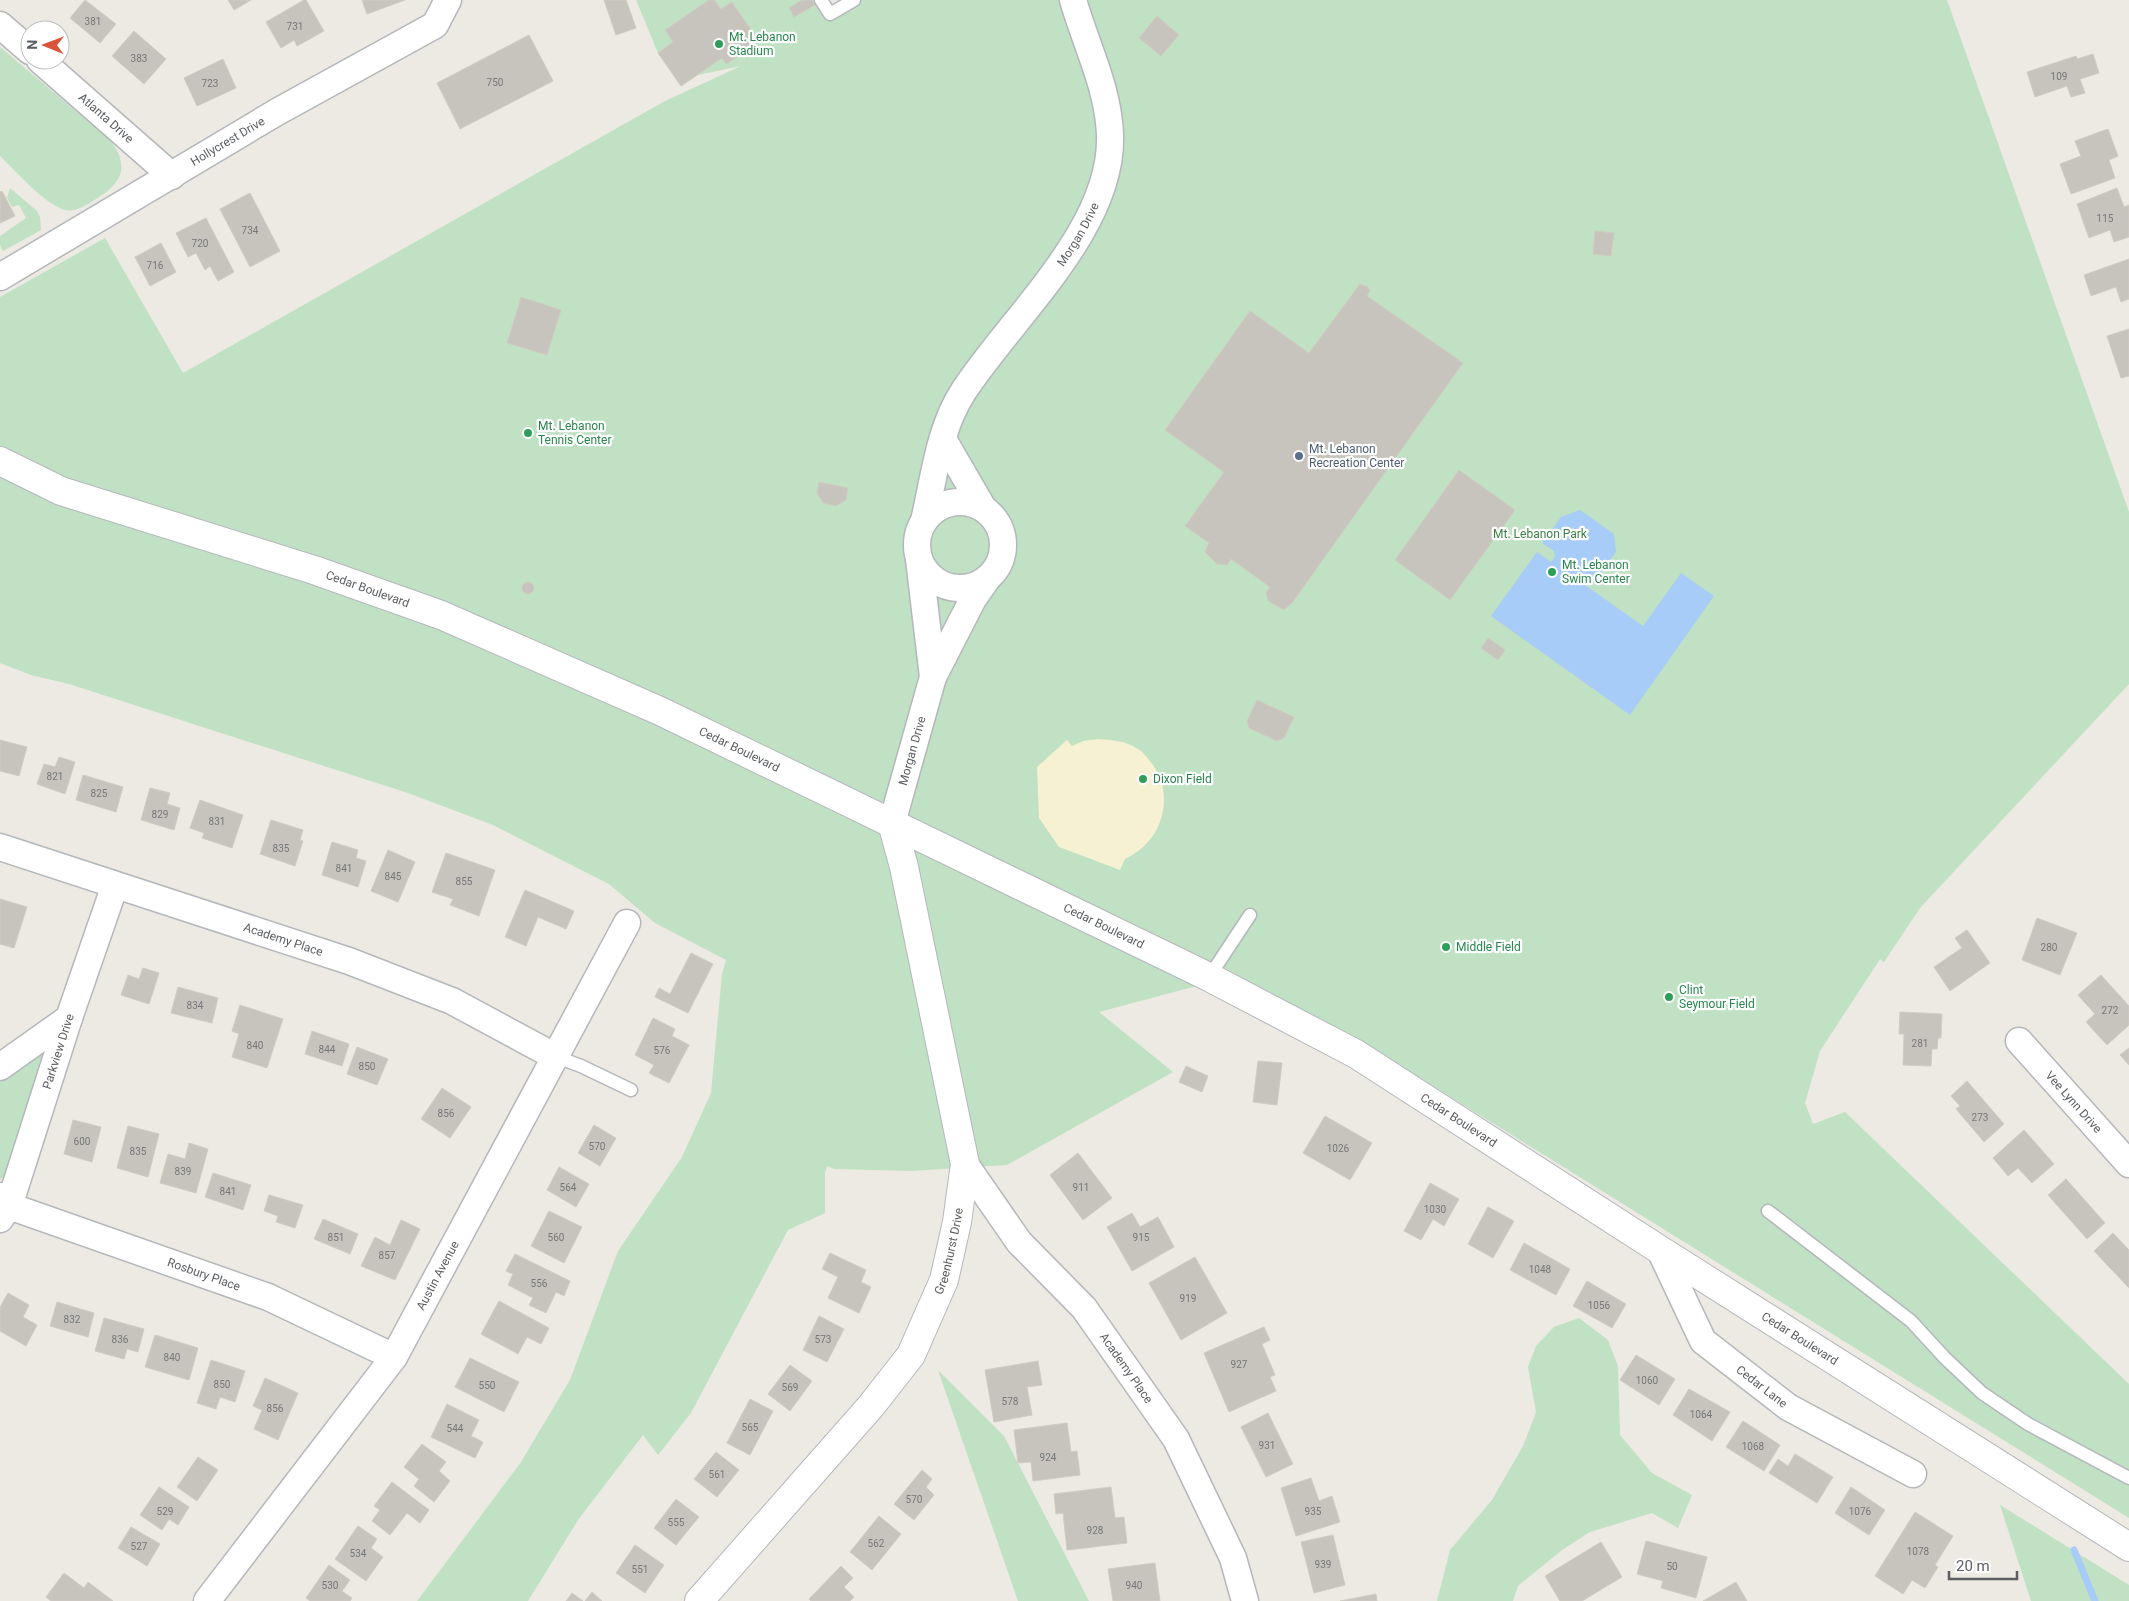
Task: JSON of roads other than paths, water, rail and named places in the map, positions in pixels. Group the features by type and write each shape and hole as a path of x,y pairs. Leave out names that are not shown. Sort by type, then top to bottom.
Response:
{"street":[{"name":"Hollycrest Drive","path":"0,277 72,232 172,176 277,112 435,25 448,0"},
{"name":"Morgan Drive","path":"924,521 950,415 963,392 1045,286 1077,239 1095,203 1108,165 1110,135 1106,93 1082,31 1073,0"},
{"path":"0,25 20,42"},
{"name":"Atlanta Drive","path":"51,70 172,176"},
{"path":"943,439 983,508 996,523 1003,542 1002,556 996,569 987,579 975,586 947,587 935,580 925,570 918,558 917,539 924,521 932,512 944,505 957,502 970,503 983,508"},
{"name":"Cedar Boulevard","path":"0,461 61,491 314,570 441,615 660,711 1209,977 1356,1054 1660,1250 2129,1547"},
{"name":"Morgan Drive","path":"918,558 932,677"},
{"name":"Morgan Drive","path":"892,823 932,677 973,599 987,579"},
{"name":"Greenhurst Drive","path":"699,1601 871,1406 911,1355 944,1280 957,1222 965,1164 904,867 892,823"},
{"name":"Academy Place","path":"0,847 349,961 452,1001 554,1056"},
{"name":"Parkview Drive","path":"3,1207 115,885"},
{"name":"Austin Avenue","path":"207,1601 394,1357 554,1056 628,923"},
{"path":"0,1067 69,1018"},
{"name":"Vee Lynn Drive","path":"2019,1041 2129,1164"},
{"name":"Academy Place","path":"965,1164 1019,1242 1084,1308 1176,1439 1233,1558 1245,1601"},
{"name":"Rosbury Place","path":"3,1207 268,1297 394,1357"},
{"name":"Cedar Lane","path":"1660,1250 1703,1341 1788,1407 1913,1474"}],"lane":[{"path":"821,0 830,14 854,0"},
{"path":"1209,977 1250,915"},
{"path":"554,1056 581,1066 631,1090"},
{"path":"1768,1212 1911,1321 1982,1394 2028,1424 2129,1478"}],"water":[{"path":"1580,510 1614,534 1616,552 1598,577 1590,578 1585,585 1643,626 1681,573 1714,596 1630,715 1491,616 1537,552 1551,562 1555,557 1554,551 1542,543 1561,517"}],"waterway":[{"path":"2074,1550 2095,1601"}],"place":[{"name":"Mt. Lebanon Stadium","path":"719,44"},
{"name":"Mt. Lebanon Tennis Center","path":"528,433"},
{"name":"Mt. Lebanon Recreation Center","path":"1299,456"},
{"name":"Mt. Lebanon Swim Center","path":"1552,572"},
{"name":"Dixon Field","path":"1143,779"},
{"name":"Middle Field","path":"1446,947"},
{"name":"Clint Seymour Field","path":"1669,997"}],"park label":[{"name":"Mt. Lebanon Park","path":"1540,534"}]}
